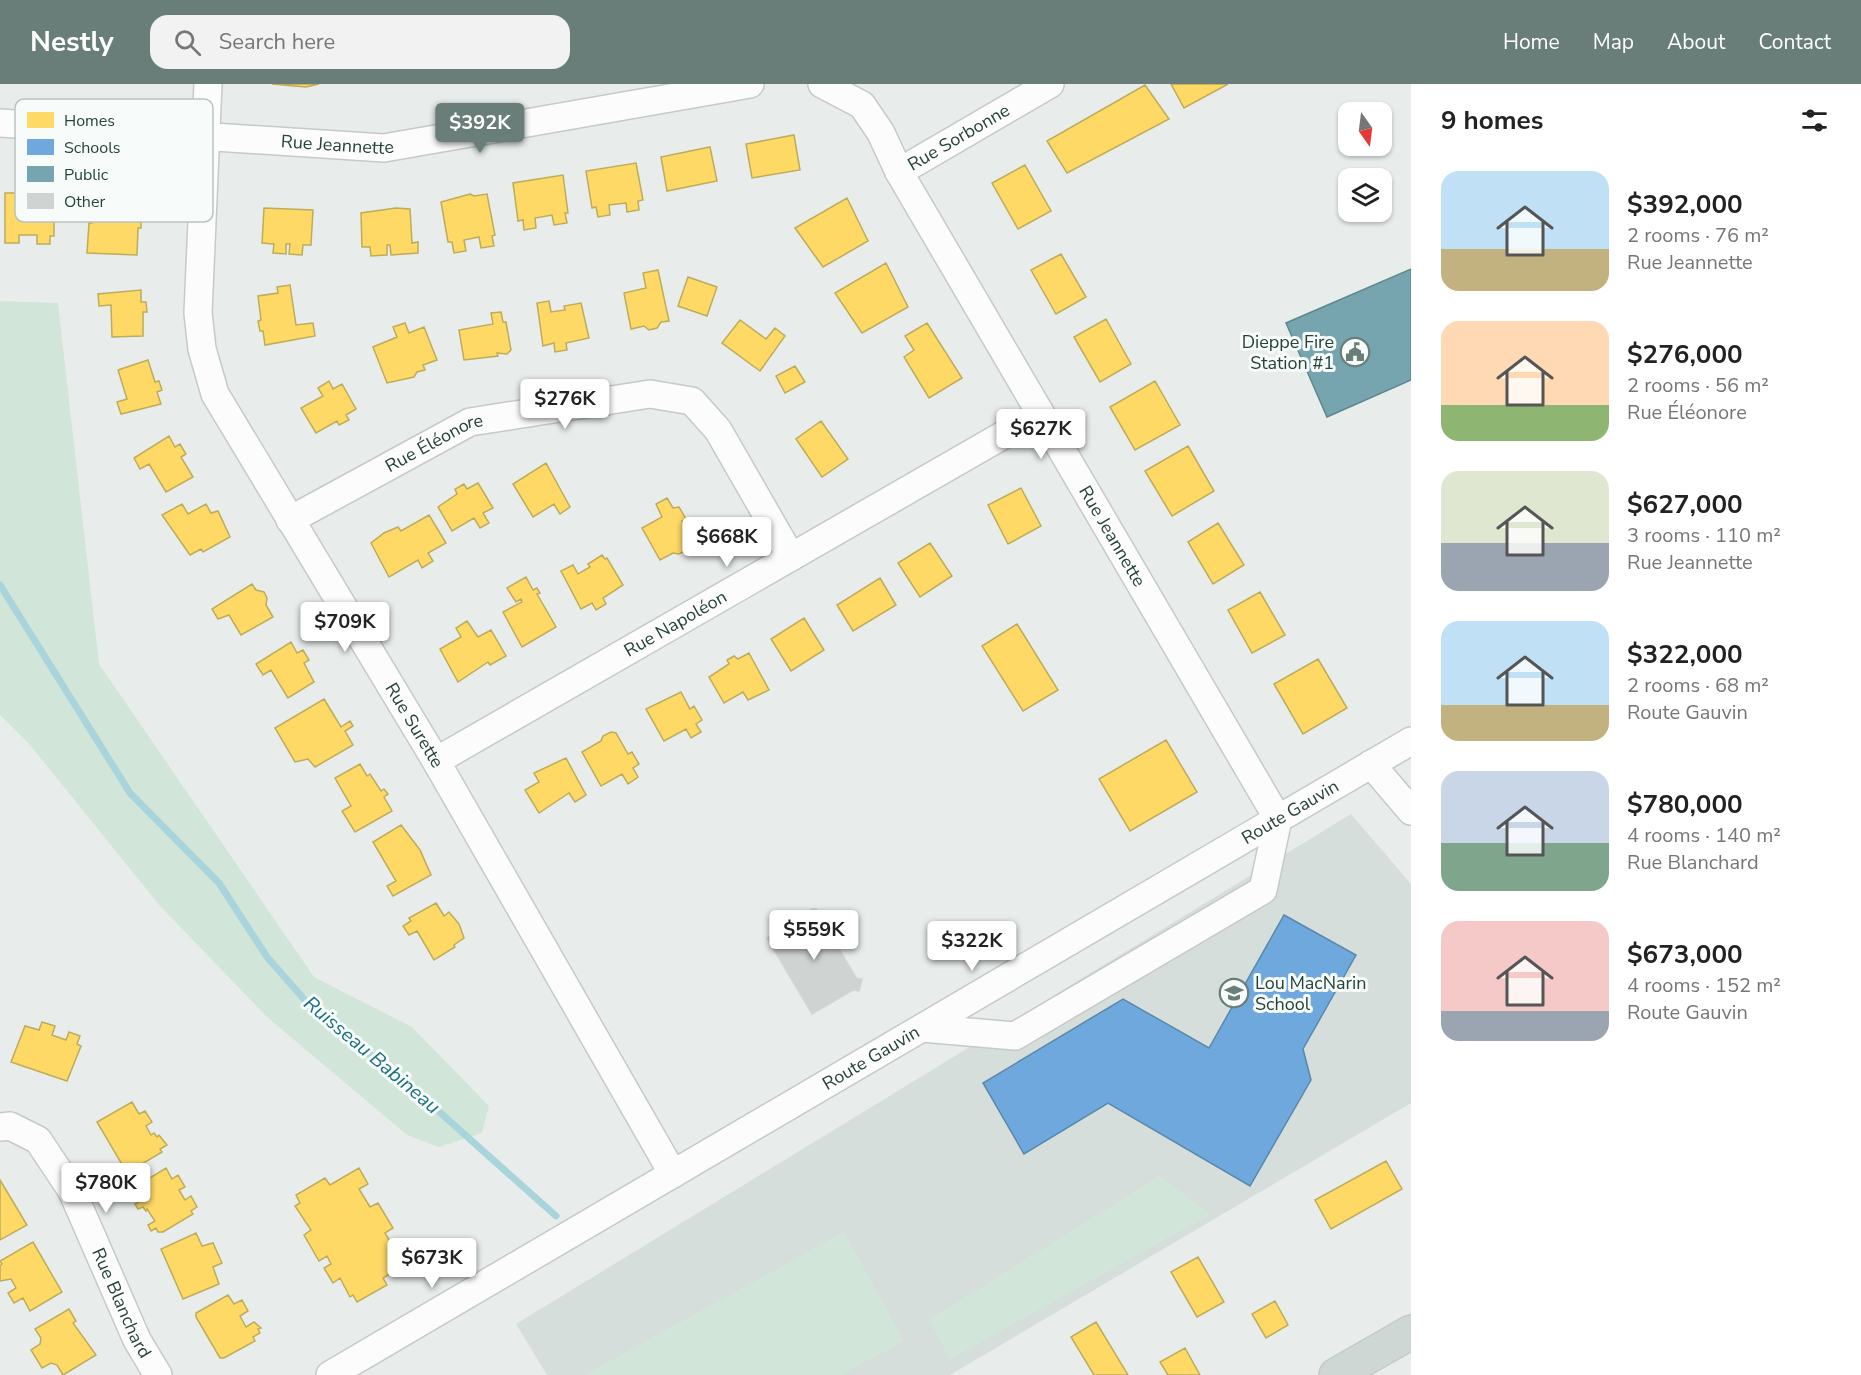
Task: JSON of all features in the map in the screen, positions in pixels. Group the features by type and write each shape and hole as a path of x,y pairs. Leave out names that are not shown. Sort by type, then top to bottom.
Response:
{"main road":[{"path":"1336,1375 1411,1332"}],"street":[{"name":"Rue Surette","path":"207,99 208,84"},
{"name":"Rue Jeannette","path":"213,138 384,148 750,84"},
{"name":"Rue Jeannette","path":"822,84 862,105 881,133 899,172 1278,819"},
{"name":"Rue Sorbonne","path":"899,172 1050,84"},
{"name":"Rue Jeannette","path":"0,123 15,124"},
{"name":"Rue Surette","path":"202,222 198,313 202,349 215,394 436,761 673,1174"},
{"name":"Rue Éléonore","path":"290,520 470,422 650,394 692,401 718,430 791,557"},
{"name":"Rue Napoléon","path":"436,761 1040,414"},
{"name":"Route Gauvin","path":"330,1375 1411,741"},
{"path":"1371,764 1411,811"},
{"path":"922,1028 1015,1036 1263,890 1278,819"},
{"name":"Rue Blanchard","path":"0,1127 10,1126 38,1140 72,1191 137,1340 158,1375"}],"shaded area":[{"name":"Lou MacNarin School","path":"1351,814 1411,884 1411,1103 950,1375 547,1375 516,1324"}],"green space":[{"path":"0,301 58,303 99,664 314,977 412,1027 489,1106 482,1133 439,1147 407,1135 267,1017 160,906 30,745 0,715"},
{"path":"1160,1176 1210,1214 950,1359 929,1320"},
{"path":"844,1232 904,1341 841,1375 585,1375"}],"building: Homes":[{"path":"272,84 319,84 306,87"},
{"path":"1171,84 1228,84 1184,108"},
{"path":"1145,85 1169,119 1067,173 1047,141"},
{"path":"794,135 800,170 752,178 746,144"},
{"path":"710,147 717,181 667,191 661,157"},
{"path":"636,163 643,200 638,201 639,210 627,212 626,203 609,205 610,215 598,217 596,207 592,208 586,171"},
{"path":"1025,165 1051,211 1018,229 992,183"},
{"path":"563,175 568,213 565,213 567,223 554,225 552,215 535,218 536,228 524,230 523,220 518,221 513,183"},
{"path":"5,193 15,193 15,222 54,222 54,236 50,236 50,244 37,244 37,235 19,235 19,243 5,243"},
{"path":"470,194 474,196 487,194 495,235 492,236 494,246 481,248 479,237 464,240 466,251 454,253 452,242 448,242 441,202"},
{"path":"847,198 868,241 823,267 795,228"},
{"path":"264,208 313,210 311,245 303,245 302,255 289,254 290,244 286,244 286,254 273,253 274,244 262,243"},
{"path":"396,208 410,209 412,243 418,242 418,253 391,255 390,245 387,245 387,255 371,256 370,247 362,247 361,213"},
{"path":"141,222 141,228 138,228 137,255 87,253 89,223"},
{"path":"1061,254 1086,297 1056,314 1031,270"},
{"path":"886,263 908,307 862,333 835,293"},
{"path":"658,270 669,321 661,322 657,328 649,330 644,326 631,329 624,293 646,288 643,273"},
{"path":"688,277 717,287 707,316 678,306"},
{"path":"290,285 296,325 313,323 315,336 265,345 263,331 260,331 258,321 261,320 258,296 278,293 277,287"},
{"path":"141,290 141,302 146,302 147,312 143,312 143,336 112,337 111,305 99,306 98,294"},
{"path":"549,301 551,312 565,310 564,306 581,303 589,338 566,343 567,350 555,352 554,343 543,346 537,303"},
{"path":"501,312 503,322 506,322 511,350 507,354 497,353 498,356 464,360 459,330 493,324 491,313"},
{"path":"1106,319 1131,364 1100,382 1074,337"},
{"path":"740,320 766,339 775,328 785,336 760,371 722,343"},
{"path":"405,323 409,333 424,327 437,360 423,365 425,370 417,372 414,377 387,383 373,347 397,337 393,327"},
{"path":"927,323 962,378 929,398 904,357 914,350 905,336"},
{"path":"148,360 155,382 159,381 162,390 157,392 161,404 121,414 117,402 127,399 118,370"},
{"path":"795,366 805,382 785,393 776,376"},
{"path":"329,381 333,389 342,384 356,409 346,415 349,420 339,425 337,421 316,433 301,408 323,396 318,388"},
{"path":"1155,381 1180,425 1135,450 1110,407"},
{"path":"821,421 848,459 822,477 796,439"},
{"path":"169,436 175,447 180,444 186,454 181,457 193,477 166,492 149,464 140,469 134,458"},
{"path":"1188,446 1214,491 1172,516 1145,471"},
{"path":"546,463 570,507 560,514 554,504 533,517 513,484"},
{"path":"478,483 493,508 483,513 489,523 480,528 474,518 452,531 438,507 457,494 455,489 464,484 467,489"},
{"path":"1021,488 1041,526 1008,544 988,505"},
{"path":"667,498 673,508 679,507 686,519 682,521 692,540 686,544 685,551 679,554 673,553 660,560 642,528 662,517 656,504"},
{"path":"182,504 188,514 206,504 211,513 218,511 230,537 203,552 201,549 190,555 162,515"},
{"path":"429,515 446,543 428,553 433,561 422,568 418,560 389,577 371,543 384,533 398,527 401,531"},
{"path":"1218,523 1244,565 1213,584 1188,542"},
{"path":"930,543 952,576 920,597 898,563"},
{"path":"602,555 605,559 607,558 623,585 603,598 606,604 596,610 592,603 581,609 561,571 573,565 578,574 590,567 588,564"},
{"path":"526,577 533,590 537,588 540,593 537,594 556,627 522,647 503,612 522,602 521,599 516,602 507,588"},
{"path":"880,578 896,605 853,631 837,605"},
{"path":"252,584 256,590 264,592 267,598 266,605 273,617 241,635 229,615 218,619 212,609"},
{"path":"1260,592 1285,635 1252,653 1228,610"},
{"path":"804,618 824,650 791,671 771,639"},
{"path":"467,621 478,637 491,630 506,656 490,665 488,662 458,682 440,649 461,637 456,628"},
{"path":"1017,624 1058,690 1023,711 982,646"},
{"path":"291,642 297,653 303,650 309,660 304,663 314,682 288,698 271,670 263,675 256,664"},
{"path":"749,653 769,690 748,700 743,692 724,703 709,677 729,664 727,660 734,656 738,659"},
{"path":"1318,659 1347,708 1303,734 1274,684"},
{"path":"681,692 690,709 694,706 702,720 696,724 701,732 691,738 686,729 664,741 646,709"},
{"path":"324,699 341,727 350,721 353,726 345,731 353,745 315,767 308,759 295,762 275,728"},
{"path":"611,732 616,733 628,754 632,752 639,764 633,768 638,777 628,784 622,774 601,786 582,752"},
{"path":"1166,740 1197,792 1130,831 1099,779"},
{"path":"566,758 586,795 575,802 569,793 539,813 525,790 539,782 534,773"},
{"path":"360,764 367,776 370,774 381,791 384,789 388,794 384,797 392,811 355,832 342,811 351,806 335,778"},
{"path":"401,825 420,850 431,875 393,896 387,886 396,881 373,842"},
{"path":"436,903 444,916 449,912 459,924 464,938 454,945 455,947 434,960 417,931 409,935 403,926 411,921 409,918"},
{"path":"42,1022 55,1026 52,1035 66,1040 69,1032 80,1036 77,1044 81,1046 67,1081 11,1062 25,1026 39,1030"},
{"path":"132,1102 139,1114 145,1111 152,1122 146,1126 151,1135 154,1133 157,1137 159,1135 167,1145 160,1149 162,1152 127,1173 97,1122"},
{"path":"1386,1161 1402,1189 1331,1229 1315,1200"},
{"path":"166,1168 172,1179 178,1175 185,1187 179,1190 185,1200 191,1196 197,1207 191,1211 193,1214 163,1232 158,1232 156,1228 151,1231 148,1225 155,1221 147,1209 146,1211 143,1207 138,1209 135,1204 142,1200 139,1201 133,1191 136,1190 135,1187"},
{"path":"359,1168 368,1184 359,1189 370,1207 378,1203 393,1228 385,1233 395,1250 404,1245 413,1261 383,1278 387,1285 357,1302 353,1295 350,1297 340,1278 333,1283 324,1268 331,1264 327,1256 319,1261 304,1235 311,1230 295,1206 300,1203 296,1195 325,1178 330,1185"},
{"path":"0,1180 27,1225 0,1240"},
{"path":"196,1233 202,1246 213,1243 222,1263 213,1267 219,1284 183,1299 161,1249"},
{"path":"33,1242 62,1292 30,1311 23,1298 14,1303 8,1293 16,1288 11,1279 0,1281 2,1264 0,1261"},
{"path":"1198,1257 1224,1302 1197,1317 1171,1272"},
{"path":"228,1295 234,1304 242,1300 248,1311 240,1316 246,1327 254,1322 261,1328 258,1329 260,1333 253,1337 255,1341 220,1358 196,1317 196,1313"},
{"path":"1275,1301 1288,1325 1266,1338 1252,1314"},
{"path":"69,1309 76,1321 73,1323 96,1355 63,1375 57,1365 51,1363 42,1368 31,1350 40,1344 41,1338 35,1329"},
{"path":"1096,1322 1128,1375 1094,1375 1071,1337"},
{"path":"1185,1348 1200,1375 1168,1375 1160,1362"}],"building: Schools":[{"name":"Lou MacNarin School","path":"1284,915 1356,955 1303,1049 1311,1080 1250,1186 1108,1103 1024,1154 983,1083 1123,999 1209,1048"}],"building: Public":[{"name":"Dieppe Fire Station #1","path":"1411,269 1411,380 1327,417 1286,323"}],"building: Other":[{"path":"812,909 816,909 856,978 862,979 859,991 853,990 812,1014 767,938"}],"waterway":[{"name":"Ruisseau Babineau","path":"0,585 130,793 219,883 267,957 310,1006 426,1100 556,1216"}],"place":[{"name":"Dieppe Fire Station #1","path":"1355,352"},
{"name":"Lou MacNarin School","path":"1234,993"}]}
